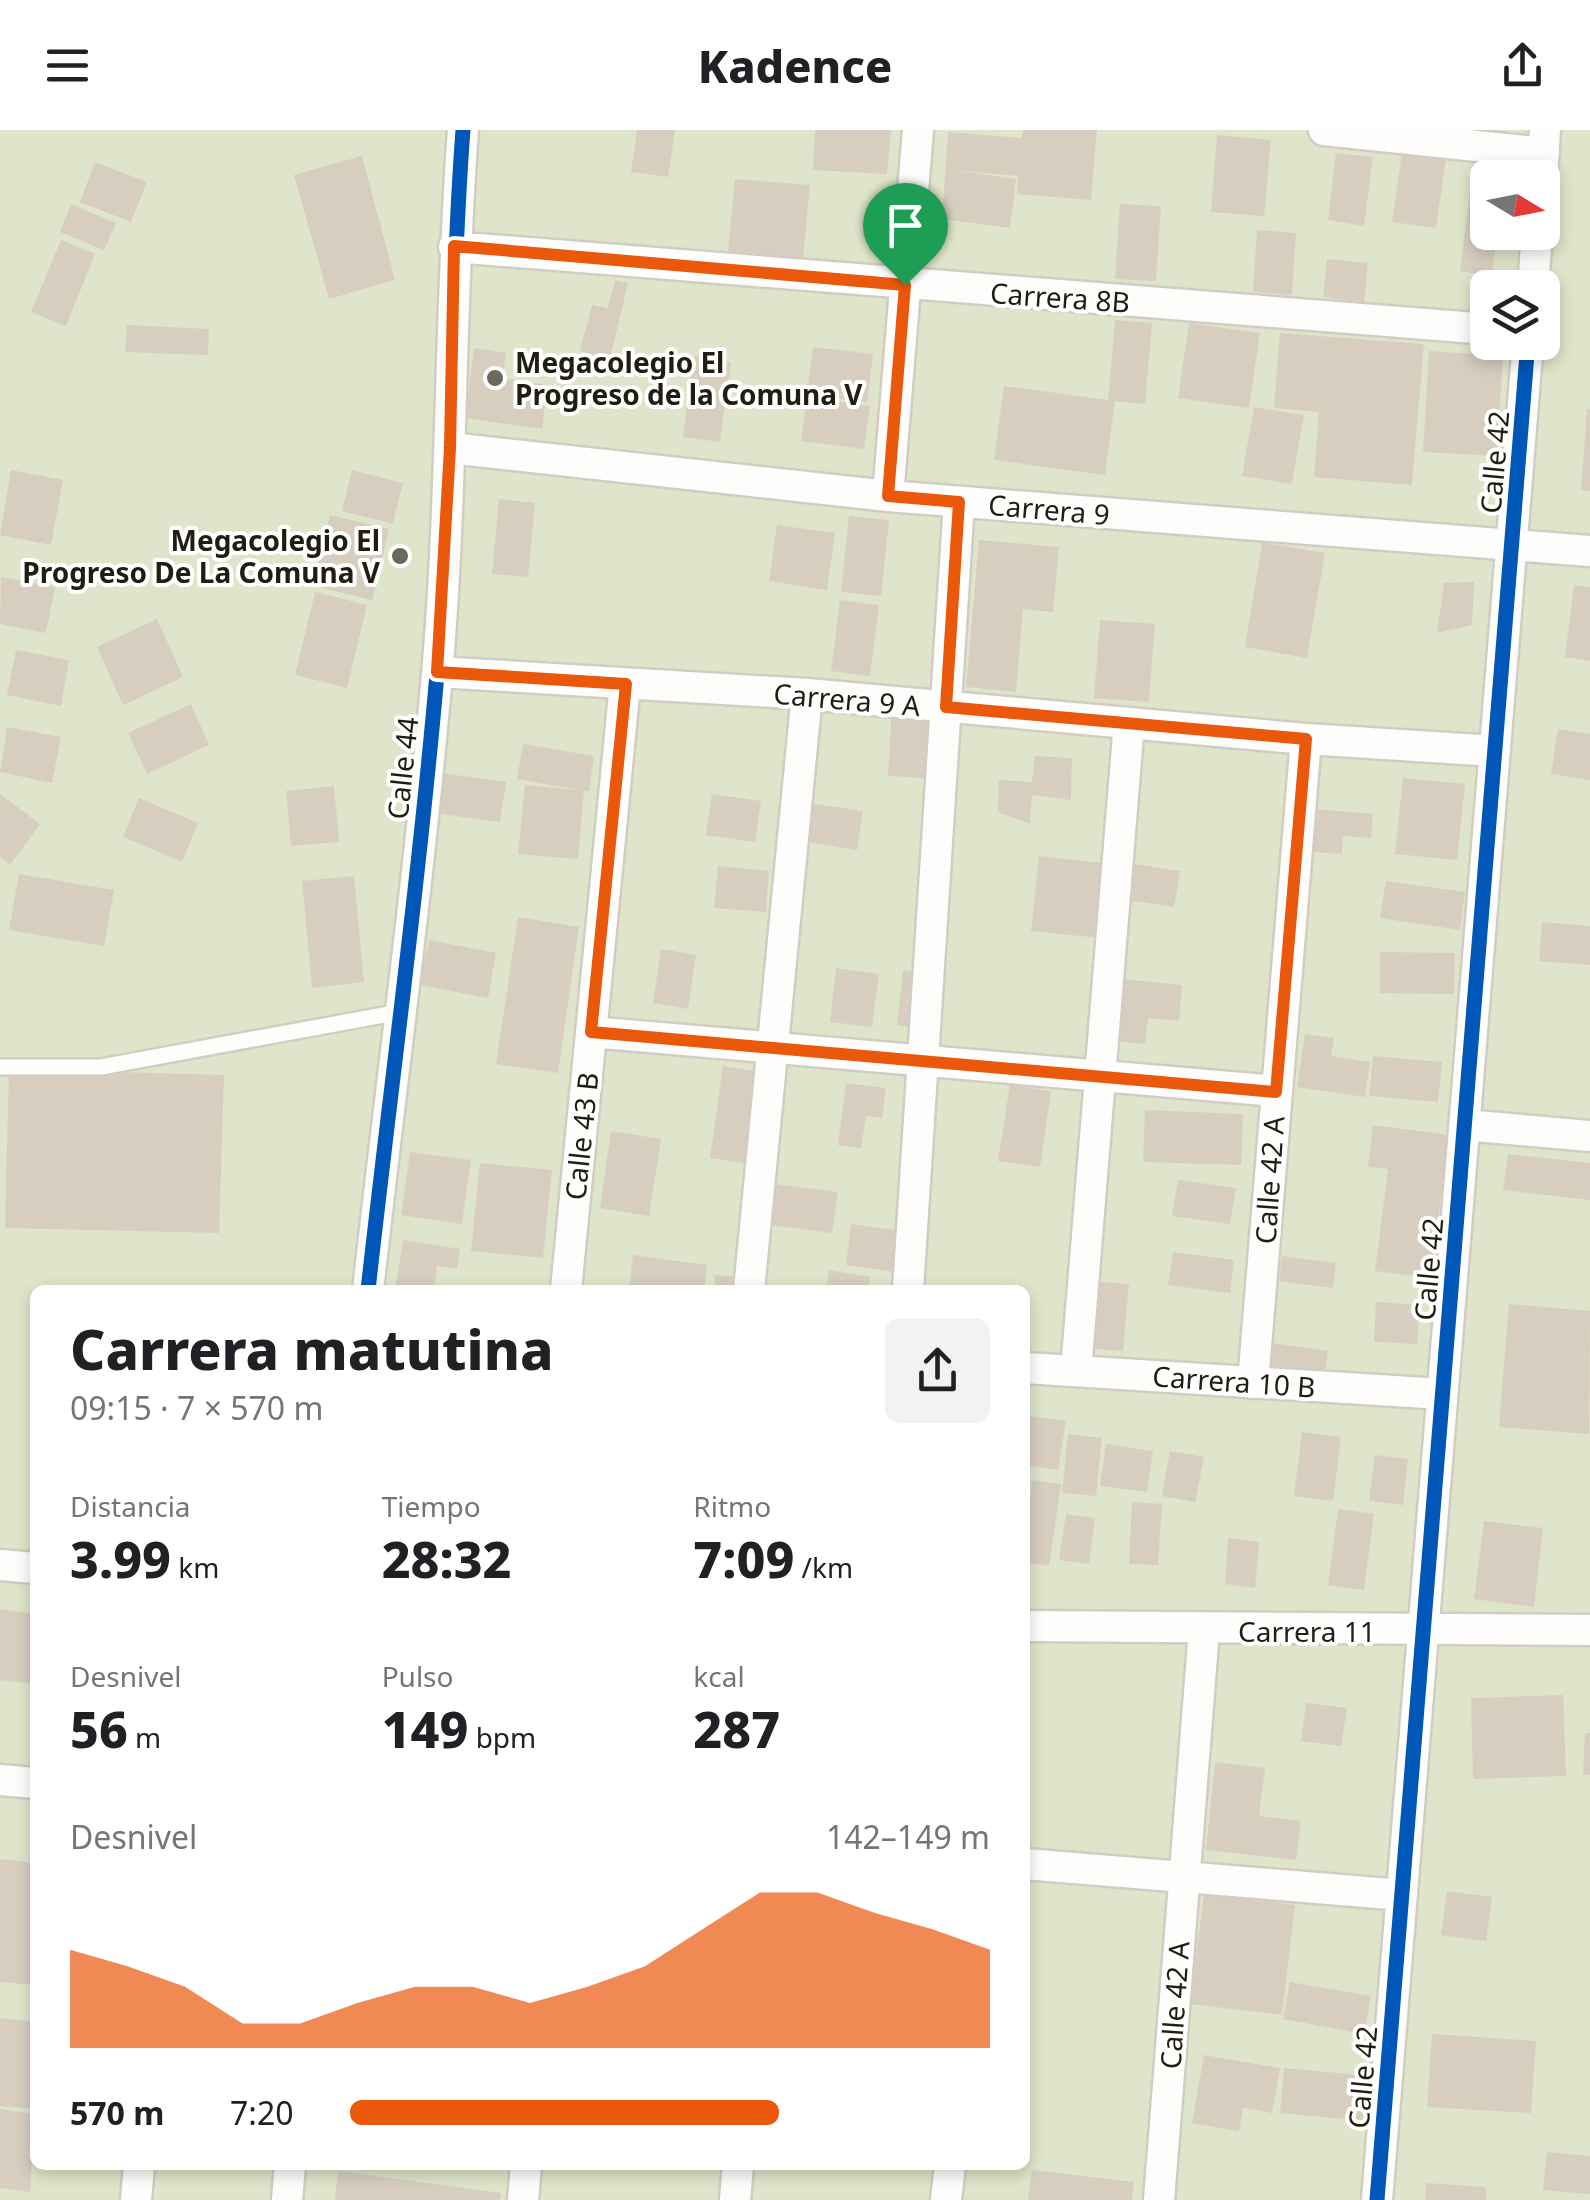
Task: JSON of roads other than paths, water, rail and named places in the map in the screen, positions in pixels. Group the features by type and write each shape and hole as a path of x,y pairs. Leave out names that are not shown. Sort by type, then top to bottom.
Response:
{"street":[{"name":"Calle 44","path":"369,1285 437,672 450,448 454,246 463,130"},
{"path":"888,496 918,130"},
{"path":"1324,130 1544,154"},
{"name":"Carrera 8B","path":"454,246 1470,329"},
{"name":"Calle 42","path":"1377,2200 1527,360"},
{"name":"Carrera 9","path":"450,448 888,496 1590,550"},
{"path":"908,1285 959,502"},
{"name":"Carrera 9 A","path":"437,672 807,694 1306,739 1495,750"},
{"name":"Calle 43 B","path":"566,1285 626,684"},
{"path":"750,1285 807,694"},
{"path":"1076,1371 1129,723"},
{"name":"Calle 42 A","path":"1254,1383 1306,739"},
{"path":"591,1032 1276,1092"},
{"path":"1464,1124 1590,1136"},
{"name":"Carrera 10 B","path":"1030,1368 1442,1394"},
{"path":"0,1565 30,1568"},
{"name":"Carrera 11","path":"1030,1626 1590,1630"},
{"name":"Calle 42 A","path":"1159,2200 1204,1630"},
{"path":"0,1780 30,1783"},
{"path":"1030,1864 1402,1895"},
{"path":"136,2200 139,2170"},
{"path":"287,2200 290,2170"},
{"path":"523,2200 526,2170"},
{"path":"734,2200 737,2170"},
{"path":"946,2200 949,2170"}],"lane":[{"path":"0,1067 101,1067 400,1012"}],"place":[{"name":"Megacolegio El Progreso de la Comuna V","path":"495,378"},
{"name":"Megacolegio El Progreso De La Comuna V","path":"400,556"}]}
